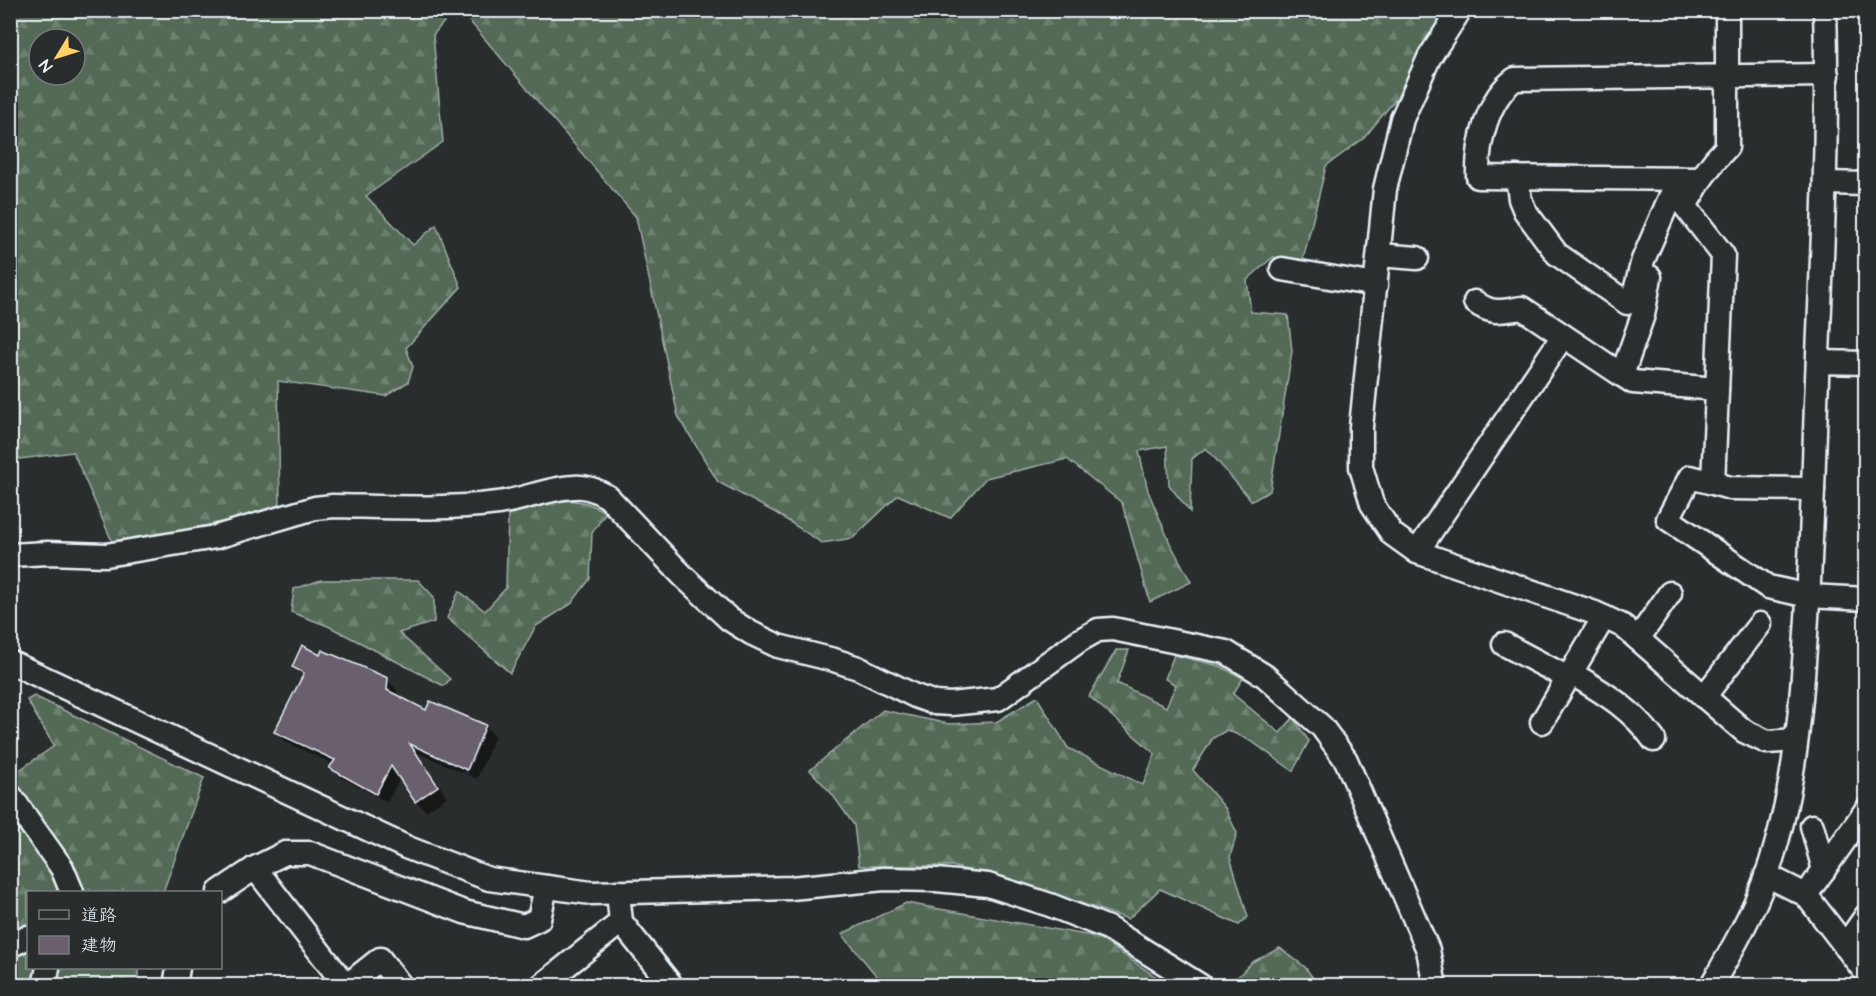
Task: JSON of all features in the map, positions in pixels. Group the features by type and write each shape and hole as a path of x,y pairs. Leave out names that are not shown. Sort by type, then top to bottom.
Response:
{"street":[{"path":"1460,10 1429,57 1402,119 1385,189 1361,427 1361,467 1372,504 1392,534 1417,552 1604,617 1623,626 1744,731 1767,742 1796,740"},
{"path":"1622,375 1643,315 1650,277 1665,239 1701,179 1727,147 1727,10"},
{"path":"1711,986 1743,927 1766,875 1785,810 1802,701 1809,596 1825,183 1827,75 1825,10"},
{"path":"1701,179 1478,177 1478,161 1487,119 1505,86 1515,79 1827,75"},
{"path":"1517,177 1520,199 1525,212 1557,254 1627,303 1634,296 1643,260 1678,179"},
{"path":"1825,183 1866,184"},
{"path":"1685,206 1723,255 1713,483"},
{"path":"1542,234 1532,245 1556,269"},
{"path":"1379,255 1417,258"},
{"path":"1282,269 1376,285"},
{"path":"1474,302 1493,312 1522,308 1633,382 1717,389"},
{"path":"1417,552 1563,336"},
{"path":"1818,362 1866,363"},
{"path":"1813,489 1731,488 1690,477 1668,519 1768,587 1809,596 1866,600"},
{"path":"10,555 48,553 106,555 216,537 315,508 333,506 452,508 501,503 571,486 586,487 596,489 608,497 684,577 729,619 751,633 778,646 850,666 935,703 951,704 998,699 1080,640 1098,630 1113,629 1226,652 1266,676 1297,703 1322,727 1346,760 1428,950 1435,986"},
{"path":"1638,639 1670,593"},
{"path":"1542,722 1604,617"},
{"path":"1704,697 1760,624"},
{"path":"1504,645 1570,675 1616,700 1642,723 1654,740"},
{"path":"10,662 408,848 489,879 591,893 791,888 884,879 936,880 988,885 1050,905 1108,928 1201,986"},
{"path":"10,795 62,868 72,891"},
{"path":"1806,895 1866,810"},
{"path":"1812,826 1824,870"},
{"path":"220,891 255,868 285,853 310,853 464,912 524,926 539,919 546,887"},
{"path":"255,868 346,986 380,959 400,986"},
{"path":"1766,875 1806,895 1866,974"},
{"path":"618,892 621,922 672,986"},
{"path":"1845,946 1866,916"},
{"path":"541,986 621,922"},
{"path":"10,946 27,938"},
{"path":"44,986 48,969"},
{"path":"175,986 178,969"}],"green space":[{"path":"10,11 453,11 433,35 443,142 366,196 413,245 436,225 461,287 406,348 413,367 408,382 386,396 278,381 280,509 114,546 73,452 20,459 10,439"},
{"path":"461,11 1447,11 1399,95 1364,138 1326,166 1302,264 1273,257 1247,280 1251,312 1288,315 1292,351 1270,491 1252,501 1206,448 1192,459 1190,512 1169,485 1167,446 1139,451 1148,491 1170,543 1191,582 1150,602 1122,503 1067,459 986,478 950,518 898,495 853,538 822,543 776,513 718,482 678,416 636,217"},
{"path":"569,500 587,503 606,512 592,533 590,579 571,604 536,626 510,673 447,618 459,591 485,611 506,588 508,513 520,507"},
{"path":"321,580 418,580 434,597 434,622 399,633 450,679 444,686 328,626 291,612 294,589"},
{"path":"1116,650 1129,650 1117,683 1166,707 1176,685 1165,679 1174,655 1220,666 1243,678 1233,694 1280,733 1293,718 1309,741 1293,771 1251,741 1227,730 1213,738 1193,770 1225,808 1237,833 1230,857 1248,917 1239,925 1160,889 1128,919 1042,890 952,866 859,866 854,825 832,794 810,770 883,710 949,724 996,722 1037,697 1068,748 1143,785 1155,754 1089,696"},
{"path":"34,696 204,778 163,891 27,891 27,969 138,969 138,985 11,986 11,776 54,746 27,700"},
{"path":"906,903 1097,937 1168,985 884,985 842,934"},
{"path":"1280,948 1305,967 1318,985 1231,984 1252,962"}],"building":[{"path":"302,645 320,655 322,650 388,678 387,690 426,710 430,701 486,725 467,770 410,744 438,786 415,802 391,766 376,794 329,768 335,760 274,732 304,673 292,667"}]}
